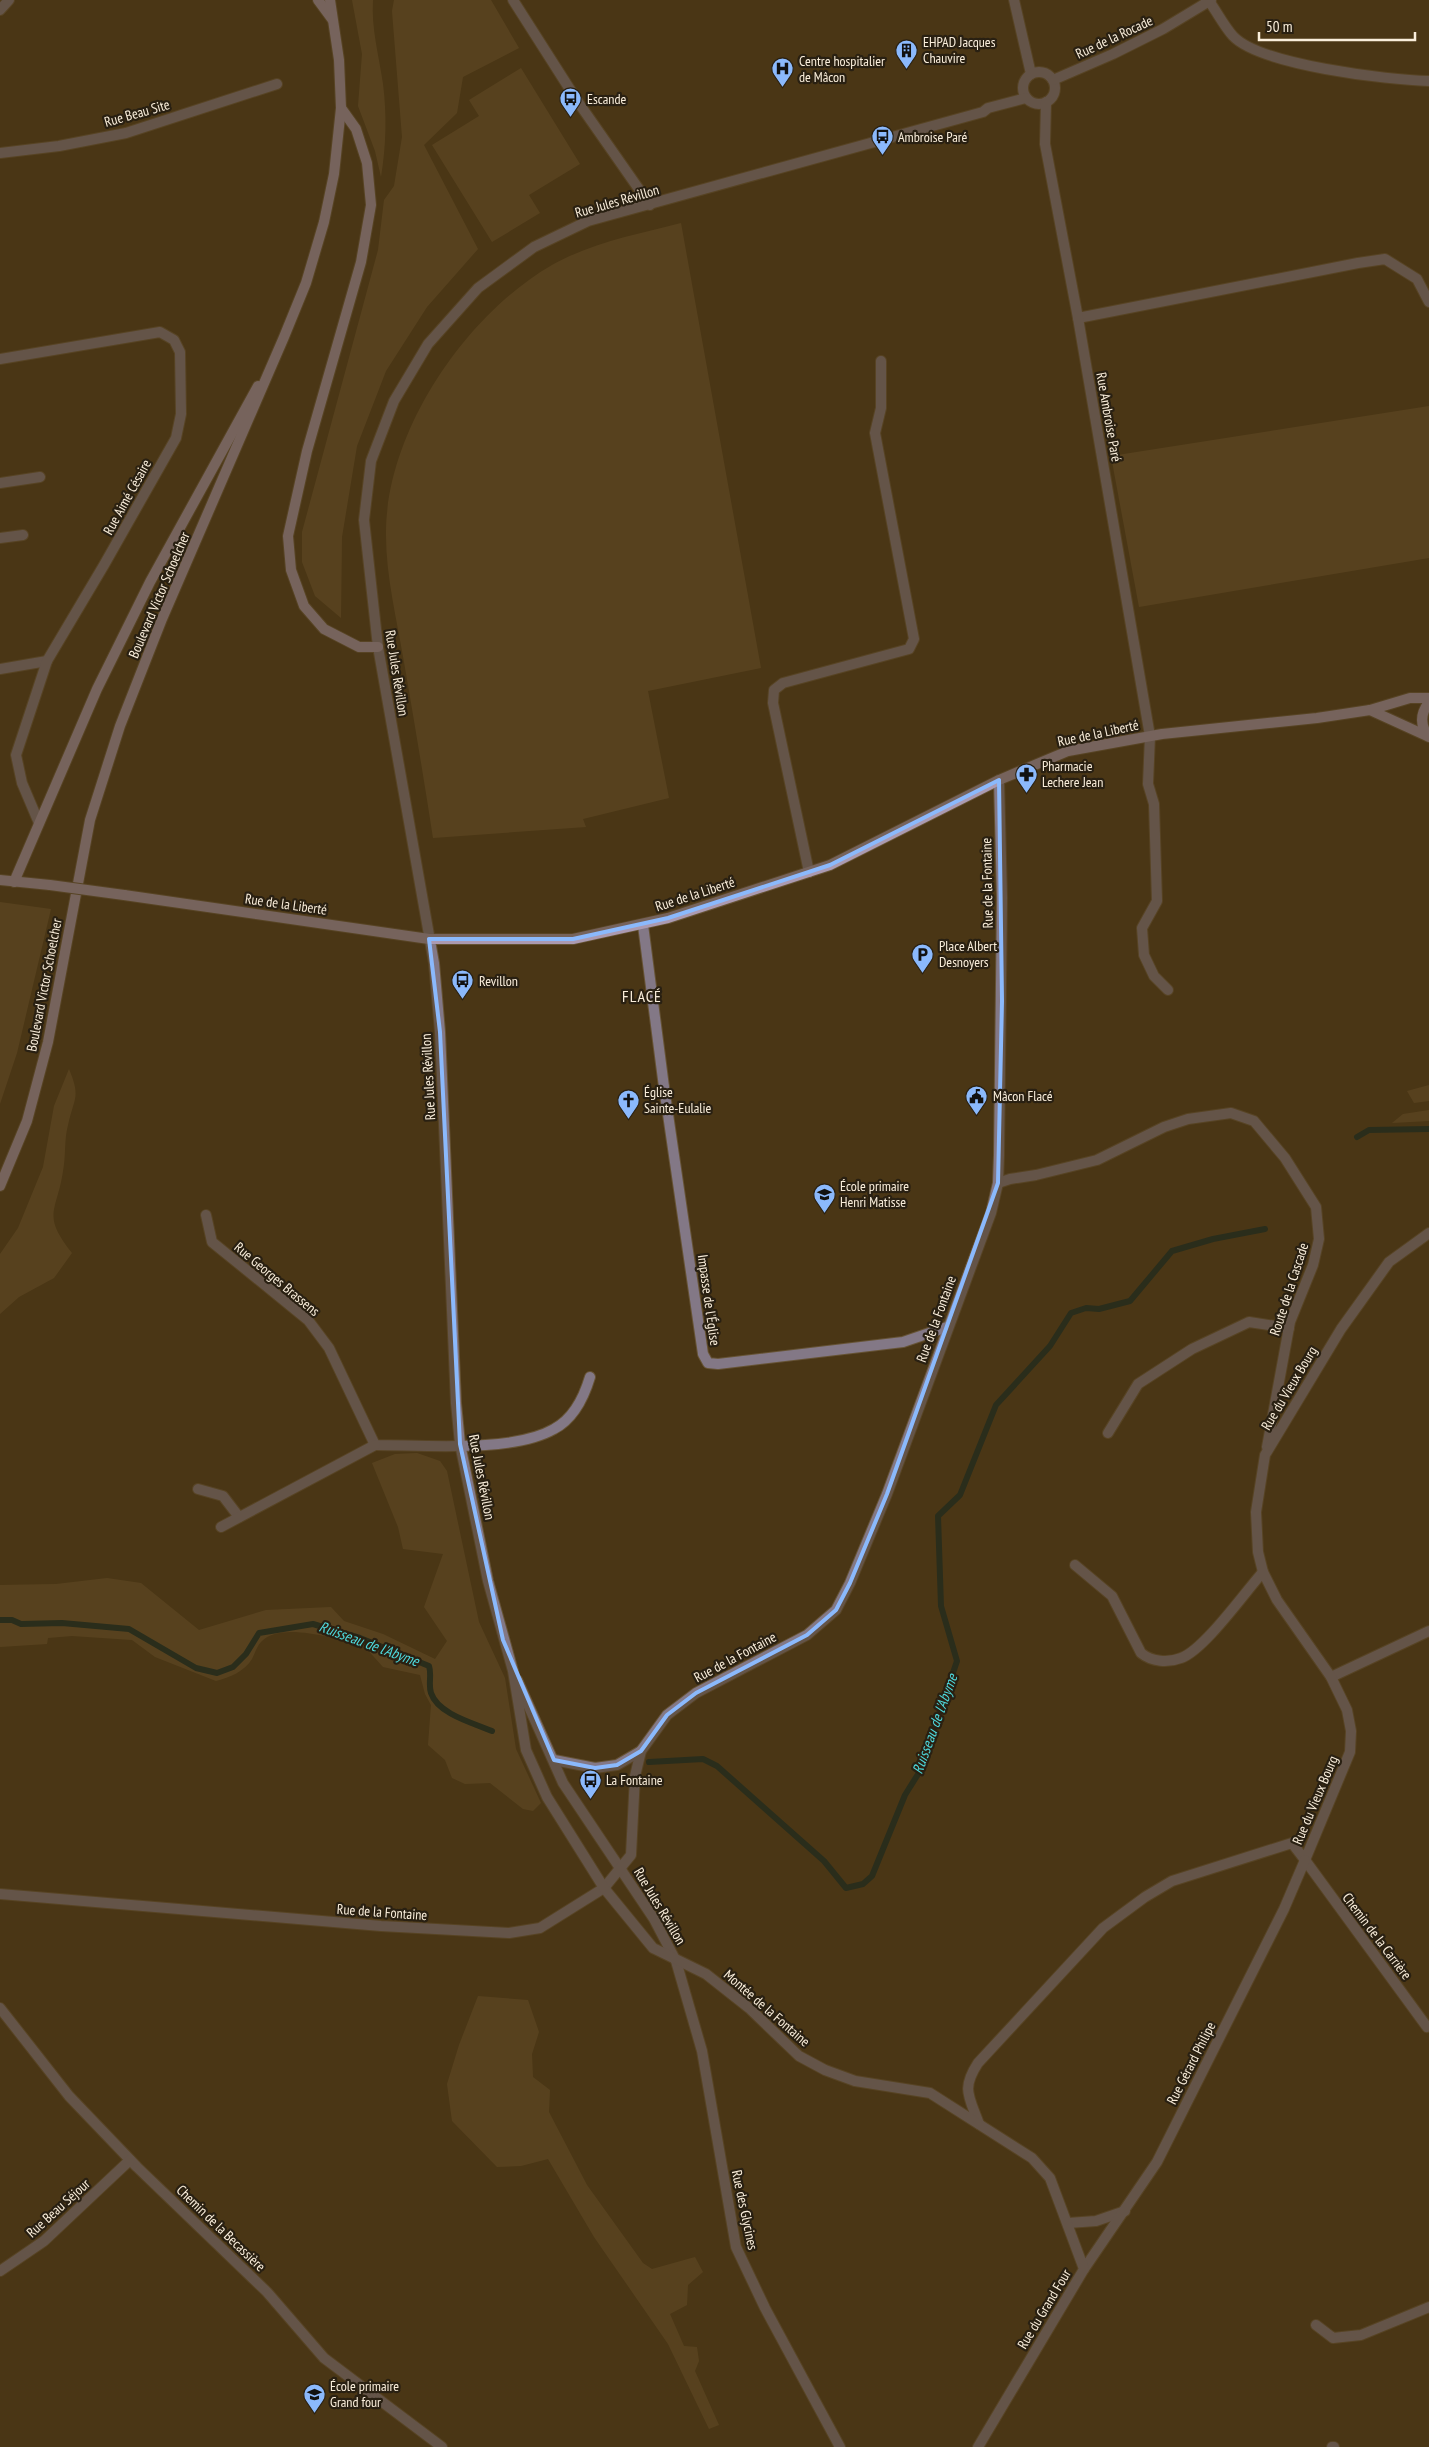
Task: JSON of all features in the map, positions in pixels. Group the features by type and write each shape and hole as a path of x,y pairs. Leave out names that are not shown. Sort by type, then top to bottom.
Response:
{"street":[{"path":"0,10 9,0"},
{"name":"Boulevard Victor Schoelcher","path":"318,0 333,20"},
{"name":"Boulevard Victor Schoelcher","path":"0,1186 27,1121 48,1042 90,820 120,726 162,619 306,283 324,222 334,174 341,108 339,60 330,0"},
{"path":"513,0 578,102 650,205"},
{"path":"1014,0 1031,74"},
{"path":"1210,1 1234,37 1262,52 1308,66 1429,81"},
{"name":"Rue de la Rocade","path":"1053,80 1114,54 1163,29 1210,1"},
{"path":"1041,72 1053,80 1055,91 1046,102 1038,104 1026,98 1023,85 1031,74 1041,72"},
{"name":"Rue Beau Site","path":"0,153 59,146 126,133 277,84"},
{"name":"Rue Jules Révillon","path":"676,1961 652,1948 604,1888 547,1797 526,1750 513,1671 488,1581 460,1444 456,1403 440,1032 429,940 378,647 364,520 371,461 394,401 428,344 478,288 534,247 588,221 983,112 988,108 1026,98"},
{"name":"Rue Ambroise Paré","path":"1046,102 1045,144 1078,318 1150,736 1148,784 1154,804 1158,901 1142,928 1144,956 1154,976 1168,990"},
{"path":"341,108 356,129 367,163 371,205 361,262 307,450 288,536 291,570 304,606 324,629 359,647 378,647"},
{"path":"1078,318 1358,263 1385,260 1417,279 1429,302"},
{"name":"Rue Aimé Césaire","path":"0,359 160,332 174,340 180,352 182,414 176,438 47,661 16,755 22,783 39,823"},
{"path":"14,882 98,689 150,582 284,337"},
{"path":"808,872 773,703 774,690 783,683 908,649 914,639 875,433 881,408 881,361"},
{"path":"0,483 40,477"},
{"path":"0,538 24,535"},
{"path":"0,669 47,661"},
{"name":"Rue de la Liberté","path":"0,880 124,895 429,940 573,940 643,924 830,865 999,780 1068,751 1150,736 1317,718 1370,710 1410,698 1429,698"},
{"path":"1428,737 1424,730 1422,715 1429,702"},
{"path":"1370,710 1428,737"},
{"name":"Rue de la Fontaine","path":"0,1894 381,1926 509,1933 540,1928 604,1888 631,1854 635,1776 641,1751 667,1715 696,1693 807,1635 836,1610 850,1584 887,1494 991,1213 998,1183 1002,1001 999,780"},
{"name":"Impasse de l'Église","path":"643,924 664,1087 703,1354 708,1363 718,1364 903,1342 948,1327"},
{"name":"Route de la Cascade","path":"998,1183 1097,1160 1164,1127 1188,1119 1231,1112 1254,1121 1285,1158 1316,1207 1319,1239 1313,1265 1289,1328 1266,1455"},
{"name":"Rue Georges Brassens","path":"206,1215 212,1242 308,1320 329,1348 375,1445"},
{"name":"Rue du Vieux Bourg","path":"979,2124 967,2091 969,2077 978,2062 1103,1928 1172,1880 1292,1843 1305,1860 1350,1752 1350,1731 1347,1710 1331,1677 1277,1600 1262,1572 1258,1552 1256,1512 1266,1455 1341,1329 1389,1262 1429,1233"},
{"path":"1108,1433 1138,1384 1192,1349 1249,1322 1289,1328"},
{"path":"221,1528 375,1445 510,1443 535,1438 555,1429 572,1414 582,1398 590,1377"},
{"path":"198,1489 223,1496 240,1517"},
{"path":"1075,1565 1112,1596 1141,1653 1149,1660 1159,1661 1182,1658 1198,1647 1262,1572"},
{"path":"1331,1677 1429,1631"},
{"name":"Rue Jules Révillon","path":"513,1671 563,1783 654,1919 676,1961"},
{"name":"Rue de la Fontaine","path":"554,1760 595,1768 617,1765 641,1751"},
{"name":"Chemin de la Carrière","path":"1305,1860 1428,2028"},
{"name":"Rue Gérard Philipe","path":"1084,2269 1157,2162 1284,1908 1305,1860"},
{"name":"Montée de la Fontaine","path":"676,1961 706,1974 749,2008 799,2056 825,2070 855,2081 930,2093 979,2124"},
{"name":"Rue des Glycines","path":"676,1961 702,2051 736,2248 769,2317 840,2447"},
{"name":"Chemin de la Becassière","path":"0,2008 69,2096 130,2160 267,2292 324,2358 442,2447"},
{"name":"Rue du Grand Four","path":"978,2447 1084,2269 1050,2178 1032,2158 979,2124"},
{"name":"Rue Beau Séjour","path":"0,2271 44,2241 130,2160"},
{"path":"1068,2223 1096,2221 1125,2211"},
{"path":"1316,2325 1333,2338 1361,2335 1429,2307"}],"highlighted area":[{"path":"999,780 1002,1001 998,1183 887,1494 850,1583 836,1610 807,1635 696,1693 667,1715 641,1751 617,1765 595,1768 554,1760 503,1640 460,1444 440,1032 429,939 573,939 668,918 830,865"}],"shaded area":[{"path":"352,0 373,0 374,32 385,108 385,142 381,177 375,151 358,106 362,54"},
{"path":"394,0 491,0 519,48 463,77 457,113 424,145 478,249 427,307 386,371 357,446 342,537 341,618 315,596 302,562 302,532 378,250 384,200 394,186 402,137 392,11"},
{"path":"521,68 580,164 529,195 540,213 492,242 432,145 479,116 469,100"},
{"path":"681,223 761,668 648,691 669,798 583,819 586,827 433,838 392,598 386,551 389,496 399,457 415,418 436,380 461,346 489,314 520,287 567,257 615,240"},
{"path":"1429,406 1429,558 1139,607 1111,456"},
{"path":"0,902 51,909 17,1053 0,1104"},
{"path":"69,1069 76,1092 67,1130 64,1165 55,1205 54,1221 62,1240 72,1253 54,1278 19,1297 0,1314 0,1254 18,1228 43,1167 54,1106"},
{"path":"1429,1085 1429,1101 1414,1103 1407,1091"},
{"path":"1429,1110 1429,1121 1392,1123 1403,1114"},
{"path":"417,1453 440,1461 447,1471 479,1622 505,1678 516,1749 541,1803 533,1811 523,1809 490,1783 465,1784 452,1778 445,1760 428,1745 431,1705 425,1694 420,1675 383,1667 365,1647 359,1645 308,1633 281,1633 270,1636 261,1642 249,1664 241,1671 216,1681 155,1657 132,1640 72,1636 48,1638 47,1644 0,1647 0,1585 56,1584 107,1578 141,1583 199,1630 266,1610 331,1607 344,1621 383,1634 435,1659 447,1641 424,1607 443,1554 403,1549 398,1527 372,1463 395,1454"},
{"path":"478,1996 528,2000 539,2032 532,2054 533,2077 550,2090 549,2112 587,2185 643,2263 652,2269 695,2257 703,2272 688,2285 687,2305 670,2314 684,2346 697,2347 699,2361 695,2371 719,2425 709,2429 668,2344 594,2237 548,2159 521,2166 497,2167 452,2121 447,2084 459,2045"}],"waterway":[{"name":"Ruisseau de l'Abyme","path":"1357,1137 1369,1130 1429,1129"},
{"name":"Ruisseau de l'Abyme","path":"649,1762 703,1759 717,1766 824,1861 846,1888 863,1884 872,1876 905,1795 920,1771 957,1661 941,1606 938,1516 960,1495 996,1405 1050,1346 1071,1313 1086,1308 1099,1309 1130,1301 1172,1251 1213,1239 1265,1229"},
{"name":"Ruisseau de l'Abyme","path":"0,1620 12,1620 21,1624 62,1623 129,1629 196,1668 217,1673 233,1667 246,1654 259,1633 313,1624 360,1638 429,1666 431,1693 441,1707 457,1717 492,1731"}],"place":[{"name":"EHPAD Jacques Chauvire","path":"907,69"},
{"name":"Centre hospitalier de Mâcon","path":"783,88"},
{"name":"Escande","path":"571,118"},
{"name":"Ambroise Paré","path":"882,156"},
{"name":"Pharmacie Lechere Jean","path":"1026,793"},
{"name":"Place Albert Desnoyers","path":"923,973"},
{"name":"Revillon","path":"463,1000"},
{"name":"Mâcon Flacé","path":"977,1115"},
{"name":"Église Sainte-Eulalie","path":"628,1119"},
{"name":"École primaire Henri Matisse","path":"824,1213"},
{"name":"La Fontaine","path":"590,1799"},
{"name":"École primaire Grand four","path":"314,2413"}],"district":[{"name":"FLACÉ","path":"642,996"}]}
